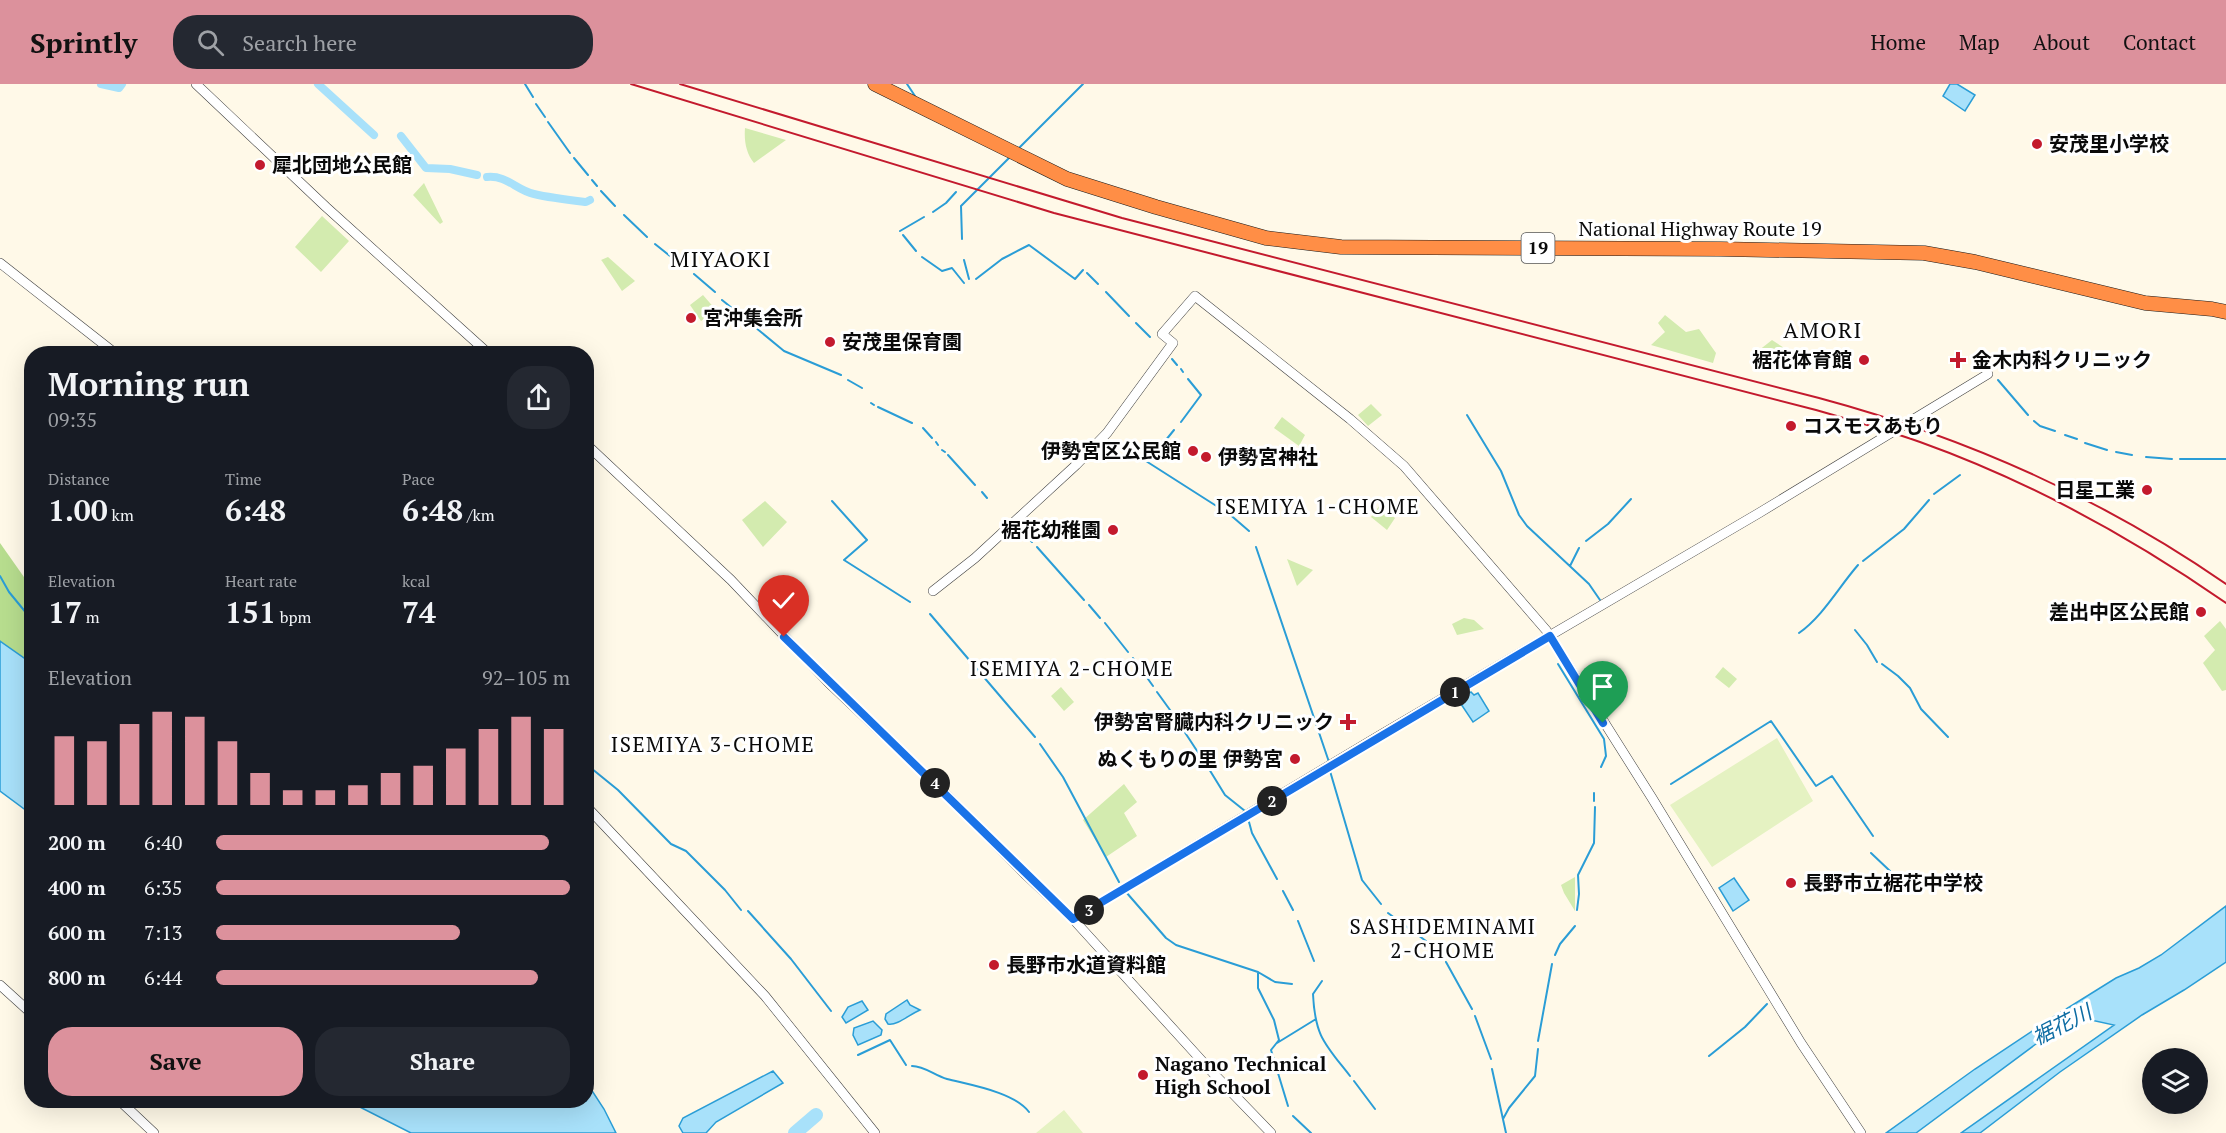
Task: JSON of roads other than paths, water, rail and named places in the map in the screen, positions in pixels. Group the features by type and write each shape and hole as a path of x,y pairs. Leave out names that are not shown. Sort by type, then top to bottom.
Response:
{"highway":[{"name":"National Highway Route 19","path":"875,84 1067,179 1266,238 1341,247 1721,249 1924,253 1975,262 2134,301 2226,312"}],"street":[{"path":"196,84 326,207 480,346"},
{"path":"0,263 106,346"},
{"path":"933,591 975,558 1076,465 1107,433 1173,344 1162,334 1194,296 1350,419 1404,466 1550,636 1802,1043 1861,1133"},
{"path":"1073,919 1759,513 1988,374"},
{"path":"594,452 731,580 829,683 1073,919 1213,1073 1271,1133"},
{"path":"594,814 765,996 875,1133"},
{"path":"0,985 24,1007"},
{"path":"127,1108 154,1133"}],"water":[{"path":"1950,84 1957,84 1975,95 1965,111 1943,96"},
{"path":"0,641 24,658 24,809 0,791"},
{"path":"1471,692 1474,695 1478,693 1489,711 1473,722 1461,704 1463,702 1461,699"},
{"path":"1734,878 1749,900 1733,911 1719,888"},
{"name":"裾花川","path":"2226,906 2226,962 2142,1015 2060,1072 1980,1133 1961,1133 2114,1025 2091,1020 2064,1026 2040,1041 1916,1133 1886,1133 1975,1069 2055,1016 2116,978 2161,955"},
{"path":"907,1000 910,1005 920,1010 899,1022 888,1024 885,1019 886,1014"},
{"path":"862,1001 868,1010 846,1023 842,1017 848,1007"},
{"path":"873,1021 882,1030 881,1035 858,1045 853,1035 854,1028"},
{"path":"773,1071 783,1083 716,1122 706,1133 683,1133 679,1126 683,1118"},
{"path":"594,1094 616,1133 411,1133 362,1108 594,1108"}],"waterway":[{"path":"101,84 119,88 122,84"},
{"path":"318,84 374,135"},
{"path":"525,84 533,97"},
{"path":"907,84 915,96"},
{"path":"1018,149 1083,84"},
{"path":"536,104 545,117"},
{"path":"548,122 570,153"},
{"path":"401,136 426,168 450,169 477,175"},
{"path":"962,239 961,206 1010,157"},
{"path":"574,158 588,175"},
{"path":"487,177 506,180 534,194 586,202 590,200"},
{"path":"592,180 597,186"},
{"path":"601,191 615,206"},
{"path":"933,212 956,192"},
{"path":"624,215 647,237"},
{"path":"900,231 924,217"},
{"path":"903,235 916,251"},
{"path":"655,244 685,268"},
{"path":"976,279 1002,259 1029,245 1075,279 1083,270"},
{"path":"922,257 942,271 952,268 964,283"},
{"path":"964,260 969,279"},
{"path":"1087,273 1098,284"},
{"path":"694,274 715,292"},
{"path":"1106,292 1129,316"},
{"path":"722,300 743,317"},
{"path":"750,323 784,351 841,375"},
{"path":"1136,323 1150,337"},
{"path":"1172,359 1177,365"},
{"path":"1181,422 1201,395 1188,379"},
{"path":"848,380 862,388"},
{"path":"1998,380 2028,415"},
{"path":"878,407 912,423"},
{"path":"1467,415 1501,471 1519,515 1527,526 1589,584 1600,600"},
{"path":"2034,421 2040,426 2055,431"},
{"path":"923,428 932,438"},
{"path":"1153,456 1174,430"},
{"path":"2065,435 2077,439"},
{"path":"1113,440 1218,507"},
{"path":"2085,443 2107,450"},
{"path":"2116,452 2132,455"},
{"path":"948,455 975,485"},
{"path":"2146,457 2172,459"},
{"path":"2180,459 2226,459"},
{"path":"1934,494 1960,475"},
{"path":"982,492 987,498"},
{"path":"1586,541 1608,524 1631,499"},
{"path":"1863,561 1904,529 1929,500"},
{"path":"832,501 867,540 844,560 910,602"},
{"path":"1227,512 1249,531"},
{"path":"1021,529 1032,542"},
{"path":"1037,547 1084,600"},
{"path":"1256,547 1329,762"},
{"path":"1570,566 1579,548"},
{"path":"1799,633 1823,610 1858,565"},
{"path":"0,576 9,592 24,610"},
{"path":"1089,605 1100,618"},
{"path":"930,614 1035,737"},
{"path":"1105,623 1128,652"},
{"path":"1855,630 1877,662"},
{"path":"1133,658 1153,686"},
{"path":"1558,664 1604,739 1606,756 1601,767"},
{"path":"1882,664 1910,688 1921,709 1948,737"},
{"path":"1157,692 1178,721"},
{"path":"1671,784 1771,721 1816,786 1832,776 1873,836"},
{"path":"1182,728 1205,763"},
{"path":"1040,744 1063,777 1119,882"},
{"path":"1209,769 1225,795 1245,811"},
{"path":"594,770 618,790 671,844 686,851 725,890 741,910"},
{"path":"1330,771 1362,880 1381,904"},
{"path":"1594,793 1594,801"},
{"path":"1577,910 1578,875 1594,843 1595,807"},
{"path":"1249,822 1252,833 1277,879"},
{"path":"1871,853 1890,871"},
{"path":"1895,876 1921,891"},
{"path":"1283,891 1293,910"},
{"path":"1126,892 1166,938 1176,945 1258,972 1258,988 1274,1020 1279,1040 1271,1050 1288,1106"},
{"path":"748,911 791,959 831,1011"},
{"path":"1388,913 1426,941 1435,953"},
{"path":"1298,921 1314,961"},
{"path":"1555,955 1560,944 1575,926"},
{"path":"1446,962 1472,1009"},
{"path":"1538,1041 1552,964"},
{"path":"1258,972 1275,982 1292,984"},
{"path":"1322,981 1313,994 1316,1020 1323,1039 1350,1076"},
{"path":"1709,1056 1745,1027 1767,1004"},
{"path":"1475,1016 1491,1059"},
{"path":"1277,1043 1316,1019"},
{"path":"858,1055 890,1040 906,1065"},
{"path":"1503,1119 1535,1076 1538,1049"},
{"path":"912,1066 947,1079 1003,1094 1029,1112"},
{"path":"1492,1069 1506,1133"},
{"path":"1354,1081 1375,1109"},
{"path":"795,1133 816,1115"},
{"path":"1293,1116 1311,1133"}],"railway":[{"path":"631,84 1054,213 1816,410 1894,433 1961,457 2078,512 2153,555 2226,603"},
{"path":"680,84 1122,218 1819,398 1926,431 2030,473 2081,498 2179,553 2226,584"}],"place":[{"name":"安茂里小学校","path":"2037,144"},
{"name":"犀北団地公民館","path":"260,165"},
{"name":"宮沖集会所","path":"691,318"},
{"name":"安茂里保育園","path":"830,342"},
{"name":"裾花体育館","path":"1864,360"},
{"name":"金木内科クリニック","path":"1958,360"},
{"name":"コスモスあもり","path":"1791,426"},
{"name":"伊勢宮区公民館","path":"1193,451"},
{"name":"伊勢宮神社","path":"1206,457"},
{"name":"日星工業","path":"2147,490"},
{"name":"裾花幼稚園","path":"1113,530"},
{"name":"差出中区公民館","path":"2201,612"},
{"name":"伊勢宮腎臓内科クリニック","path":"1348,722"},
{"name":"ぬくもりの里 伊勢宮","path":"1295,759"},
{"name":"長野市立裾花中学校","path":"1791,883"},
{"name":"長野市水道資料館","path":"994,965"},
{"name":"Nagano Technical High School","path":"1143,1075"}],"district":[{"name":"MIYAOKI","path":"721,259"},
{"name":"AMORI","path":"1823,330"},
{"name":"ISEMIYA 1-CHOME","path":"1318,507"},
{"name":"ISEMIYA 2-CHOME","path":"1072,669"},
{"name":"ISEMIYA 3-CHOME","path":"713,745"},
{"name":"SASHIDEMINAMI 2-CHOME","path":"1443,939"}]}
